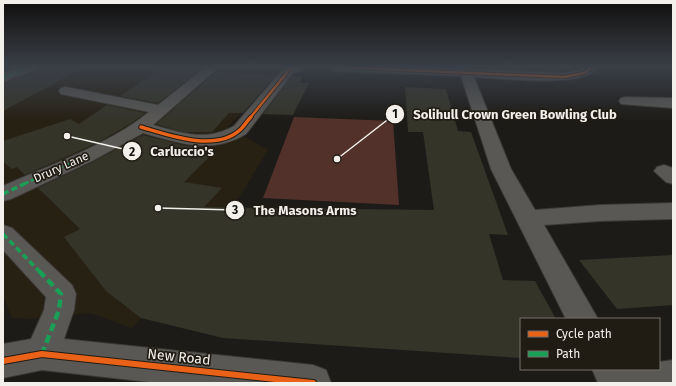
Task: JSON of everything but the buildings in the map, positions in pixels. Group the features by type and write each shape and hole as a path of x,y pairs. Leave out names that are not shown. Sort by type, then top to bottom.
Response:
{"street":[{"name":"Drury Lane","path":"3,194 85,157 141,127 192,85"},
{"path":"141,127 181,138 208,141 231,137 240,130 277,85"},
{"path":"470,85 501,169 581,318"},
{"path":"66,91 162,110"},
{"path":"626,101 673,103"},
{"path":"528,218 600,213 673,211"},
{"path":"3,234 61,294 59,310 42,354"},
{"name":"New Road","path":"3,361 42,354 105,359 313,383"},
{"path":"610,370 617,383"},
{"path":"643,383 673,378"}],"shaded area":[{"path":"3,85 266,85 228,127 268,150 215,237 132,328 90,313 27,319 12,318 3,296"},
{"path":"294,117 393,121 399,205 263,198"}],"marked path":[{"path":"3,194 85,157"},
{"path":"3,234 61,294 59,310 42,354"}],"cycle path":[{"path":"141,127 192,140 205,141 229,137 240,130 277,85"},
{"path":"3,361 42,354 313,383"}],"place":[{"name":"Carluccio's","path":"67,136"},
{"name":"Solihull Crown Green Bowling Club","path":"337,159"},
{"name":"The Masons Arms","path":"158,208"}]}
